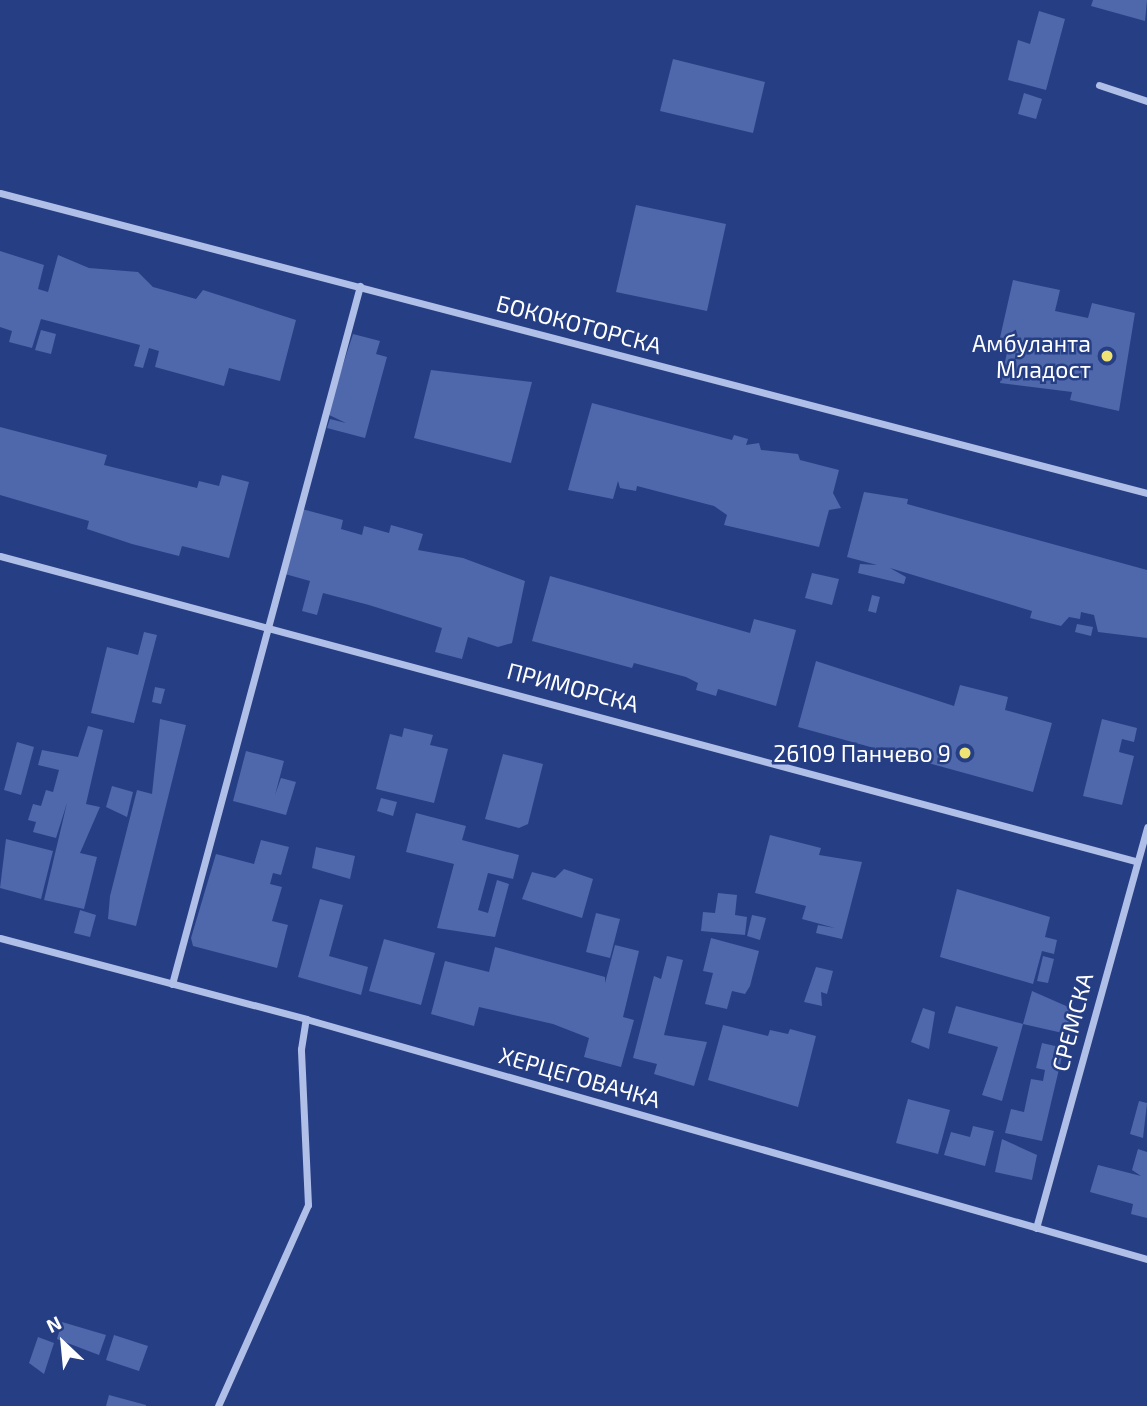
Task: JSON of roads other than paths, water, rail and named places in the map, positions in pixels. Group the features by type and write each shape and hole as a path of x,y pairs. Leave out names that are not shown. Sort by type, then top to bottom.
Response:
{"street":[{"path":"1099,85 1147,101"},
{"name":"БОКОКОТОРСКА","path":"0,193 1147,493"},
{"path":"172,984 264,623 360,286"},
{"name":"ПРИМОРСКА","path":"0,556 264,623 1135,861"},
{"name":"СРЕМСКА","path":"1036,1228 1135,861 1147,827"},
{"name":"ХЕРЦЕГОВАЧКА","path":"0,938 306,1018 1147,1259"},
{"path":"218,1406 308,1205 301,1048 306,1018"}],"place":[{"name":"Амбуланта Младост","path":"1107,356"},
{"name":"26109 Панчево 9","path":"965,753"}]}
